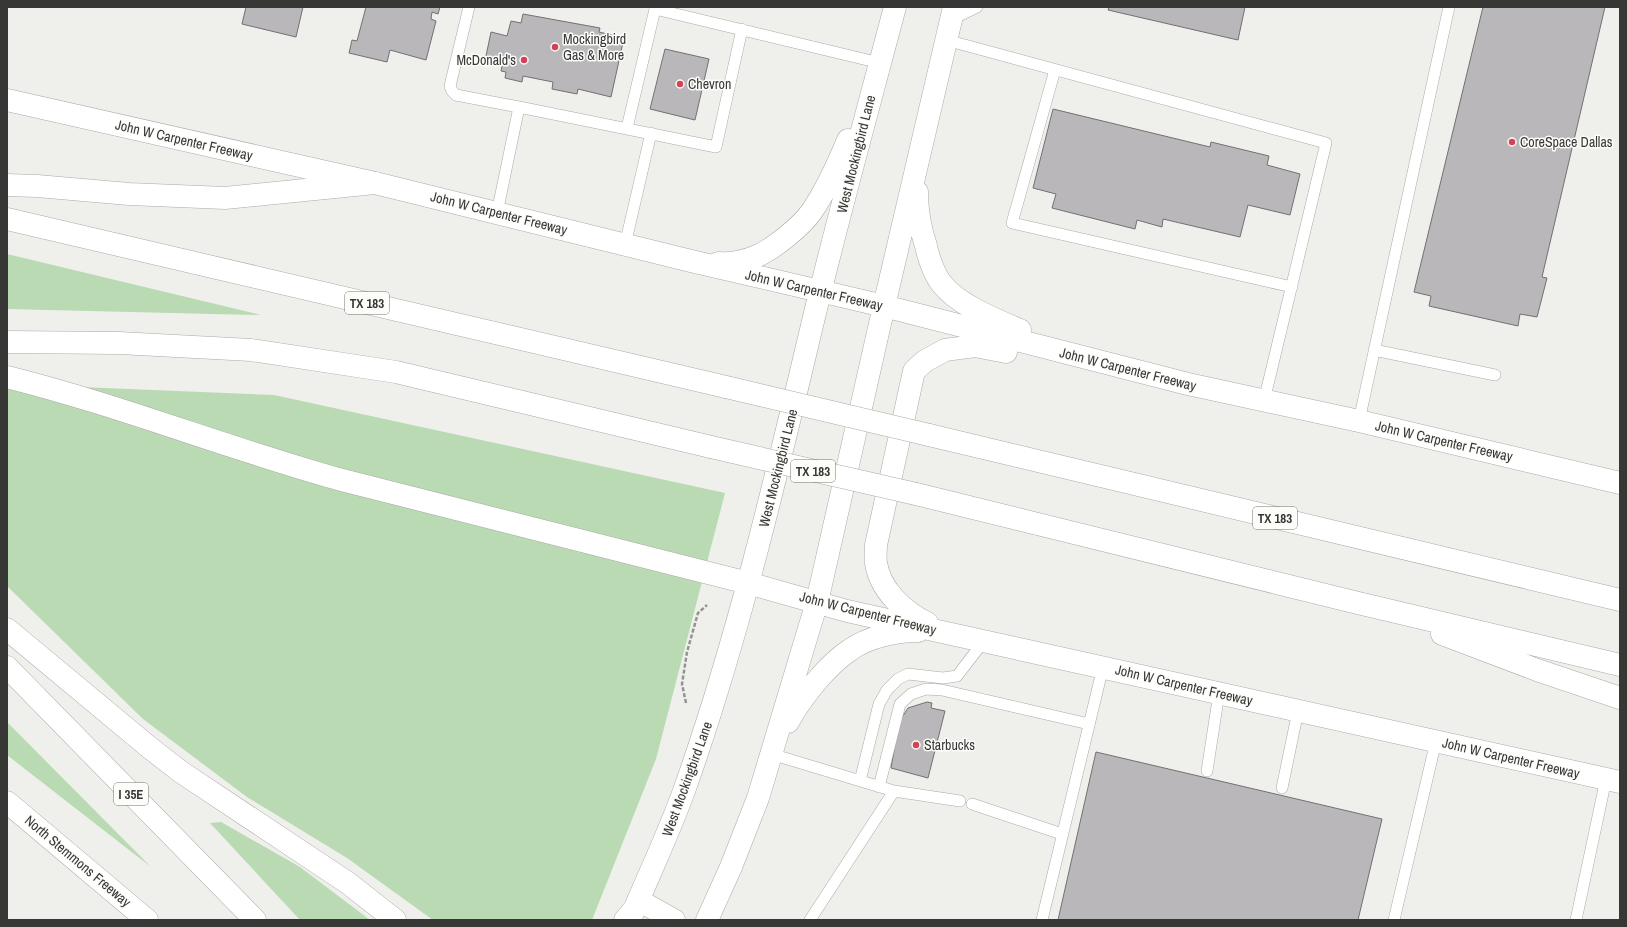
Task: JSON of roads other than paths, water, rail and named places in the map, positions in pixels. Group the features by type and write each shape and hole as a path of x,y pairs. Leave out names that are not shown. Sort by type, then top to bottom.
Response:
{"main road":[{"name":"West Mockingbird Lane","path":"632,912 672,823 718,689 766,517 820,292 895,7"},
{"path":"707,920 746,830 771,754 817,602 884,306 953,13"},
{"path":"691,261 727,264 757,256 787,236 811,212 832,178 877,73"},
{"name":"John W Carpenter Freeway","path":"7,100 375,182 625,245 884,306 1188,384 1359,421 1620,483"},
{"path":"917,164 917,205 921,229 931,264 941,283 958,299 995,320 1093,360"},
{"path":"7,185 37,186 129,194 225,198 375,182"},
{"name":"TX 183","path":"7,219 726,386 1620,600"},
{"name":"TX 183","path":"7,342 119,344 259,352 396,372 711,448 916,494 1358,603 1620,665"},
{"path":"943,632 905,610 892,596 881,580 876,563 876,545 914,371 925,361 945,350 975,346 1015,354 1093,360"},
{"name":"John W Carpenter Freeway","path":"7,377 94,401 287,465 393,494 748,583 847,611 984,640 1613,781"},
{"path":"1518,576 1620,589"},
{"path":"1358,603 1537,670 1620,698"},
{"path":"7,629 181,772 348,883 395,920"},
{"path":"771,754 794,711 823,673 850,650 875,638 895,634 909,632 943,632"},
{"name":"I 35E","path":"7,667 255,920"},
{"name":"North Stemmons Freeway","path":"7,802 147,920"},
{"path":"632,912 674,920"}],"lane":[{"path":"469,7 450,86 456,95 716,147 742,29"},
{"path":"953,13 977,7"},
{"path":"1359,421 1449,7"},
{"path":"627,128 652,8 742,29 877,73"},
{"path":"946,40 1326,143 1264,401"},
{"path":"1055,70 1012,223 1292,287"},
{"path":"497,213 519,107"},
{"path":"625,245 651,133"},
{"path":"1374,350 1495,375"},
{"path":"860,781 879,704 886,690 898,679 908,674 944,678 957,676 984,640"},
{"path":"1042,920 1102,667"},
{"path":"879,787 900,704 911,694 926,689 942,690 1089,724"},
{"path":"1207,771 1219,693"},
{"path":"1282,788 1298,711"},
{"path":"1394,920 1436,742"},
{"path":"771,754 894,791 960,801"},
{"path":"1576,920 1613,781"},
{"path":"810,920 894,791"},
{"path":"972,804 1062,834"}],"place":[{"name":"Mockingbird Gas & More","path":"555,47"},
{"name":"McDonald's","path":"524,60"},
{"name":"Chevron","path":"680,84"},
{"name":"CoreSpace Dallas","path":"1512,142"},
{"name":"Starbucks","path":"916,745"}]}
